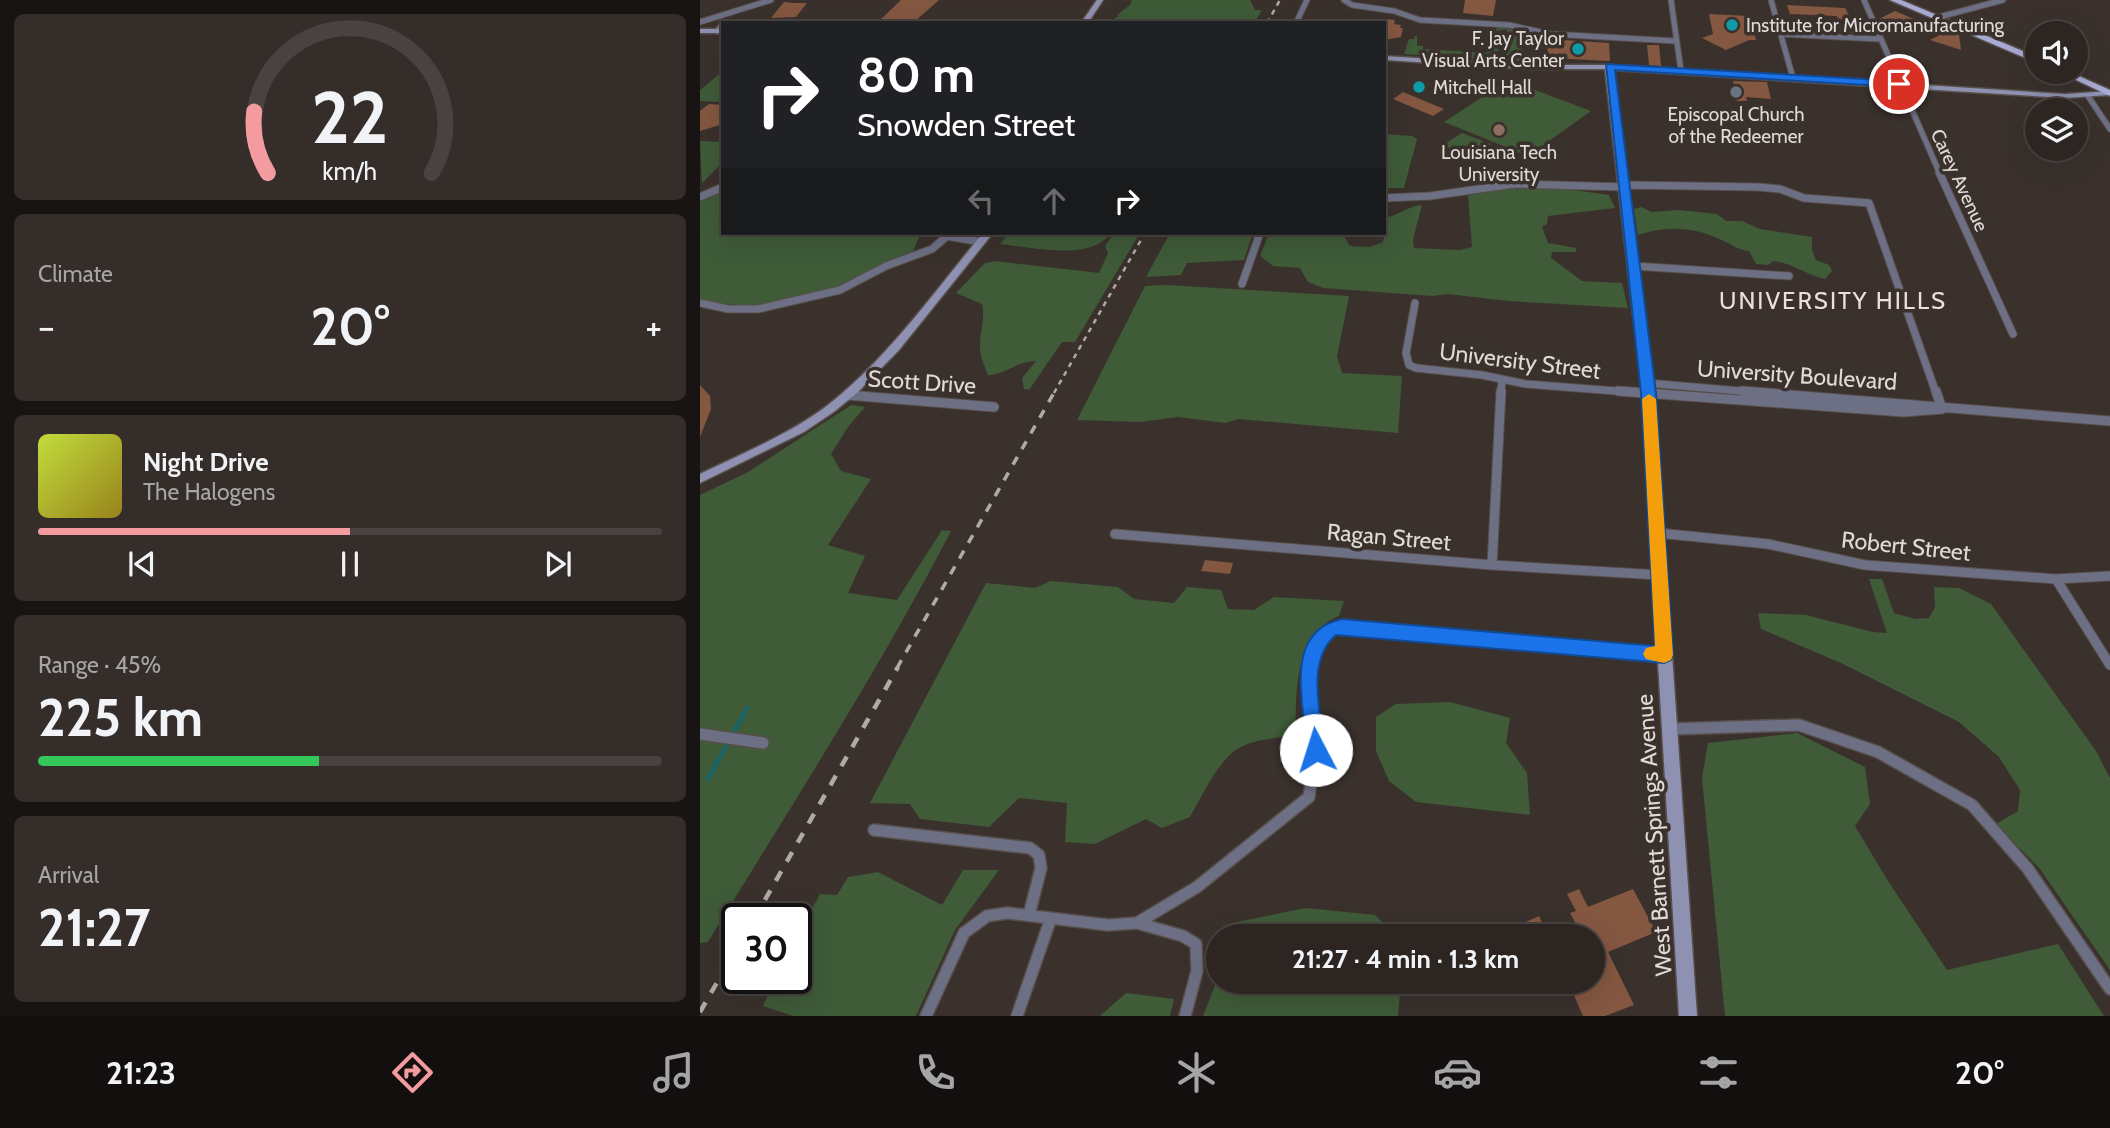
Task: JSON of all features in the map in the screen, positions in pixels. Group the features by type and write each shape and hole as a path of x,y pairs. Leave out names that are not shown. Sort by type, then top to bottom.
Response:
{"main road":[{"path":"1085,21 1100,0"},
{"path":"1894,0 2025,55"},
{"path":"700,32 721,27"},
{"path":"1386,58 1532,67 1609,66 2088,96 2110,93"},
{"name":"West Barnett Springs Avenue","path":"1609,66 1648,388 1688,1016"},
{"path":"2088,83 2110,93"},
{"path":"700,479 804,427 847,395 894,347 984,237"}],"street":[{"path":"700,22 771,0"},
{"path":"1297,21 1307,0"},
{"path":"1344,0 1355,6 1394,11 1420,20 1509,25 1550,34 1676,41"},
{"path":"1671,0 1681,71"},
{"path":"1772,0 1793,78"},
{"name":"Carey Avenue","path":"1864,0 1899,84 2013,334"},
{"path":"1939,17 2003,0"},
{"path":"730,21 746,9"},
{"path":"1781,34 1879,39"},
{"path":"2088,96 2110,129"},
{"path":"1386,198 1430,196 1483,186 1514,184 1772,188 1804,198 1869,203 1942,409"},
{"path":"700,197 721,188"},
{"path":"1242,284 1259,235"},
{"path":"700,303 728,310 770,307 846,288 886,266 932,249 947,236 984,237"},
{"path":"1634,266 1789,276"},
{"name":"University Street","path":"1415,303 1406,353 1409,365 1416,368 1482,375 1526,384 1648,388"},
{"path":"1492,565 1502,379"},
{"name":"University Boulevard","path":"1648,388 1903,412 1942,409 2110,421"},
{"name":"Scott Drive","path":"847,395 994,407"},
{"name":"Robert Street","path":"1658,533 1768,544 1865,565 2056,579 2110,576"},
{"name":"Ragan Street","path":"1115,534 1492,565 1660,575"},
{"path":"2056,579 2110,665"},
{"path":"1137,923 1197,887 1309,797 1315,774 1316,750 1308,681 1311,655 1321,637 1331,629 1342,626 1664,655"},
{"path":"1671,729 1798,725 1878,752 1972,805 2028,869 2110,989"},
{"path":"700,734 763,743"},
{"path":"874,830 1030,848 1039,855 1041,868 1029,915"},
{"path":"926,1016 964,933 987,916 1007,913 1108,925 1137,923 1183,936 1196,944 1199,959 1185,1016"},
{"path":"1017,1016 1051,918"}],"green space":[{"path":"1132,0 1250,0 1255,10 1262,10 1255,21 1112,20 1130,5"},
{"path":"1497,26 1531,33 1518,44 1529,62 1506,60 1506,44 1512,44 1513,33 1507,32 1507,29 1496,31"},
{"path":"1415,36 1417,46 1423,46 1423,49 1486,53 1487,50 1493,50 1494,44 1499,44 1497,58 1494,60 1404,54 1409,39 1414,39"},
{"path":"721,73 721,102 700,101 700,90"},
{"path":"1509,80 1591,111 1528,156 1444,122"},
{"path":"1462,133 1491,144 1471,158 1443,145"},
{"path":"1386,134 1412,136 1417,139 1404,188 1386,188"},
{"path":"700,141 721,142 721,164 702,183"},
{"path":"1507,189 1567,189 1609,195 1615,208 1548,216 1547,224 1542,227 1548,243 1576,248 1576,252 1552,252 1551,258 1582,281 1622,283 1628,308 1508,301 1448,294 1432,296 1323,288 1308,282 1300,268 1273,266 1260,256 1268,235 1343,235 1350,246 1370,247 1383,242 1388,217 1422,205 1413,239 1414,248 1460,250 1472,247 1468,195"},
{"path":"721,192 721,235 920,235 912,254 835,287 783,302 728,304 700,299 700,202"},
{"path":"1641,207 1652,212 1679,210 1717,214 1726,221 1742,221 1760,229 1812,237 1812,250 1816,260 1829,265 1832,271 1825,279 1780,262 1756,264 1749,251 1692,230 1660,230 1638,235 1634,209"},
{"path":"1007,235 1108,235 1102,242 1075,250 1000,244"},
{"path":"1113,235 1139,235 1075,342 1062,342 1029,390 1024,389 1022,378 1036,361 988,375 980,351 982,304 956,293 985,263 995,261 1099,273 1108,253 1105,246"},
{"path":"1169,235 1252,235 1244,260 1187,263 1181,275 1146,277"},
{"path":"1145,286 1349,296 1337,356 1342,373 1402,376 1398,433 1238,419 1226,423 1178,417 1140,422 1077,420"},
{"path":"851,405 865,407 831,454 841,471 871,479 828,545 865,556 848,593 897,600 942,530 951,531 894,636 833,738 732,903 721,903 721,921 708,942 700,943 700,495 748,472"},
{"path":"1869,579 1882,579 1894,613 1915,619 1929,618 1935,607 1934,587 1959,588 1991,604 2096,751 2110,778 2110,970 2040,869 1996,824 2018,811 2020,790 1999,757 1959,722 1841,663 1761,629 1758,613 1806,615 1887,633"},
{"path":"1051,581 1118,587 1134,599 1174,603 1187,587 1221,590 1228,609 1254,610 1274,597 1344,601 1339,616 1324,625 1305,651 1297,685 1296,736 1255,742 1233,752 1214,775 1190,817 1162,828 1146,819 1095,844 1065,842 1067,803 1019,798 989,827 920,819 910,804 870,803 986,583 1035,588"},
{"path":"1450,702 1510,718 1506,743 1527,773 1530,815 1416,802 1389,781 1376,751 1376,717 1396,704"},
{"path":"1797,733 1865,767 1870,804 1855,826 1947,970 2058,944 2104,1016 1725,1016 1702,778 1708,743"},
{"path":"963,870 999,870 955,930 916,1016 793,1016 763,1006 769,994 812,994 812,909 820,894 837,895 848,877 878,872 942,905"},
{"path":"1306,908 1375,915 1384,924 1232,924"},
{"path":"1126,993 1174,999 1170,1016 1100,1016"},
{"path":"1212,994 1400,994 1398,1016 1203,1016"}],"building":[{"path":"901,0 939,0 915,21 879,21"},
{"path":"1465,0 1496,0 1493,16 1463,13"},
{"path":"784,2 807,3 796,17 771,18"},
{"path":"1787,5 1845,8 1855,26 1863,27 1866,33 1842,32 1837,16 1790,14"},
{"path":"1895,11 1921,22 1899,32 1882,25 1879,19"},
{"name":"Institute for Micromanufacturing","path":"1709,14 1750,16 1756,40 1749,40 1726,50 1702,38 1713,34"},
{"path":"1395,20 1394,24 1401,25 1401,37 1386,40 1384,21"},
{"path":"1946,32 1959,35 1961,50 1930,40"},
{"name":"F. Jay Taylor Visual Arts Center","path":"1548,39 1609,43 1610,61 1547,58"},
{"path":"1647,45 1659,45 1661,66 1649,65"},
{"name":"Episcopal Church of the Redeemer","path":"1733,81 1767,82 1771,99 1746,97 1747,101 1737,101"},
{"name":"Mitchell Hall","path":"1403,92 1444,109 1433,116 1393,99"},
{"path":"709,104 721,105 721,125 700,131 700,111"},
{"path":"700,385 710,396 711,409 700,437"},
{"path":"1205,560 1233,563 1230,574 1201,571"},
{"path":"1579,889 1588,907 1633,889 1656,932 1608,952 1634,1005 1605,1016 1583,1016 1573,994 1605,994 1605,924 1576,924 1570,913 1576,911 1567,894"},
{"path":"1539,916 1543,924 1521,924"}],"waterway":[{"path":"708,779 747,708"}],"railway":[{"path":"1268,21 1280,0"},
{"path":"1054,393 1144,235"},
{"path":"897,668 1055,391"},
{"path":"763,903 898,667"},
{"path":"700,1012 721,976"}],"slow traffic":[{"path":"1649,399 1664,655 1652,654"}],"place":[{"name":"Institute for Micromanufacturing","path":"1732,25"},
{"name":"F. Jay Taylor Visual Arts Center","path":"1578,49"},
{"name":"Mitchell Hall","path":"1419,87"},
{"name":"Episcopal Church of the Redeemer","path":"1736,92"},
{"name":"Louisiana Tech University","path":"1499,130"}],"district":[{"name":"UNIVERSITY HILLS","path":"1833,301"}],"route":[{"path":"1316,750 1308,681 1311,655 1321,637 1331,629 1342,626 1664,655 1648,393 1609,66 1899,84"}]}
